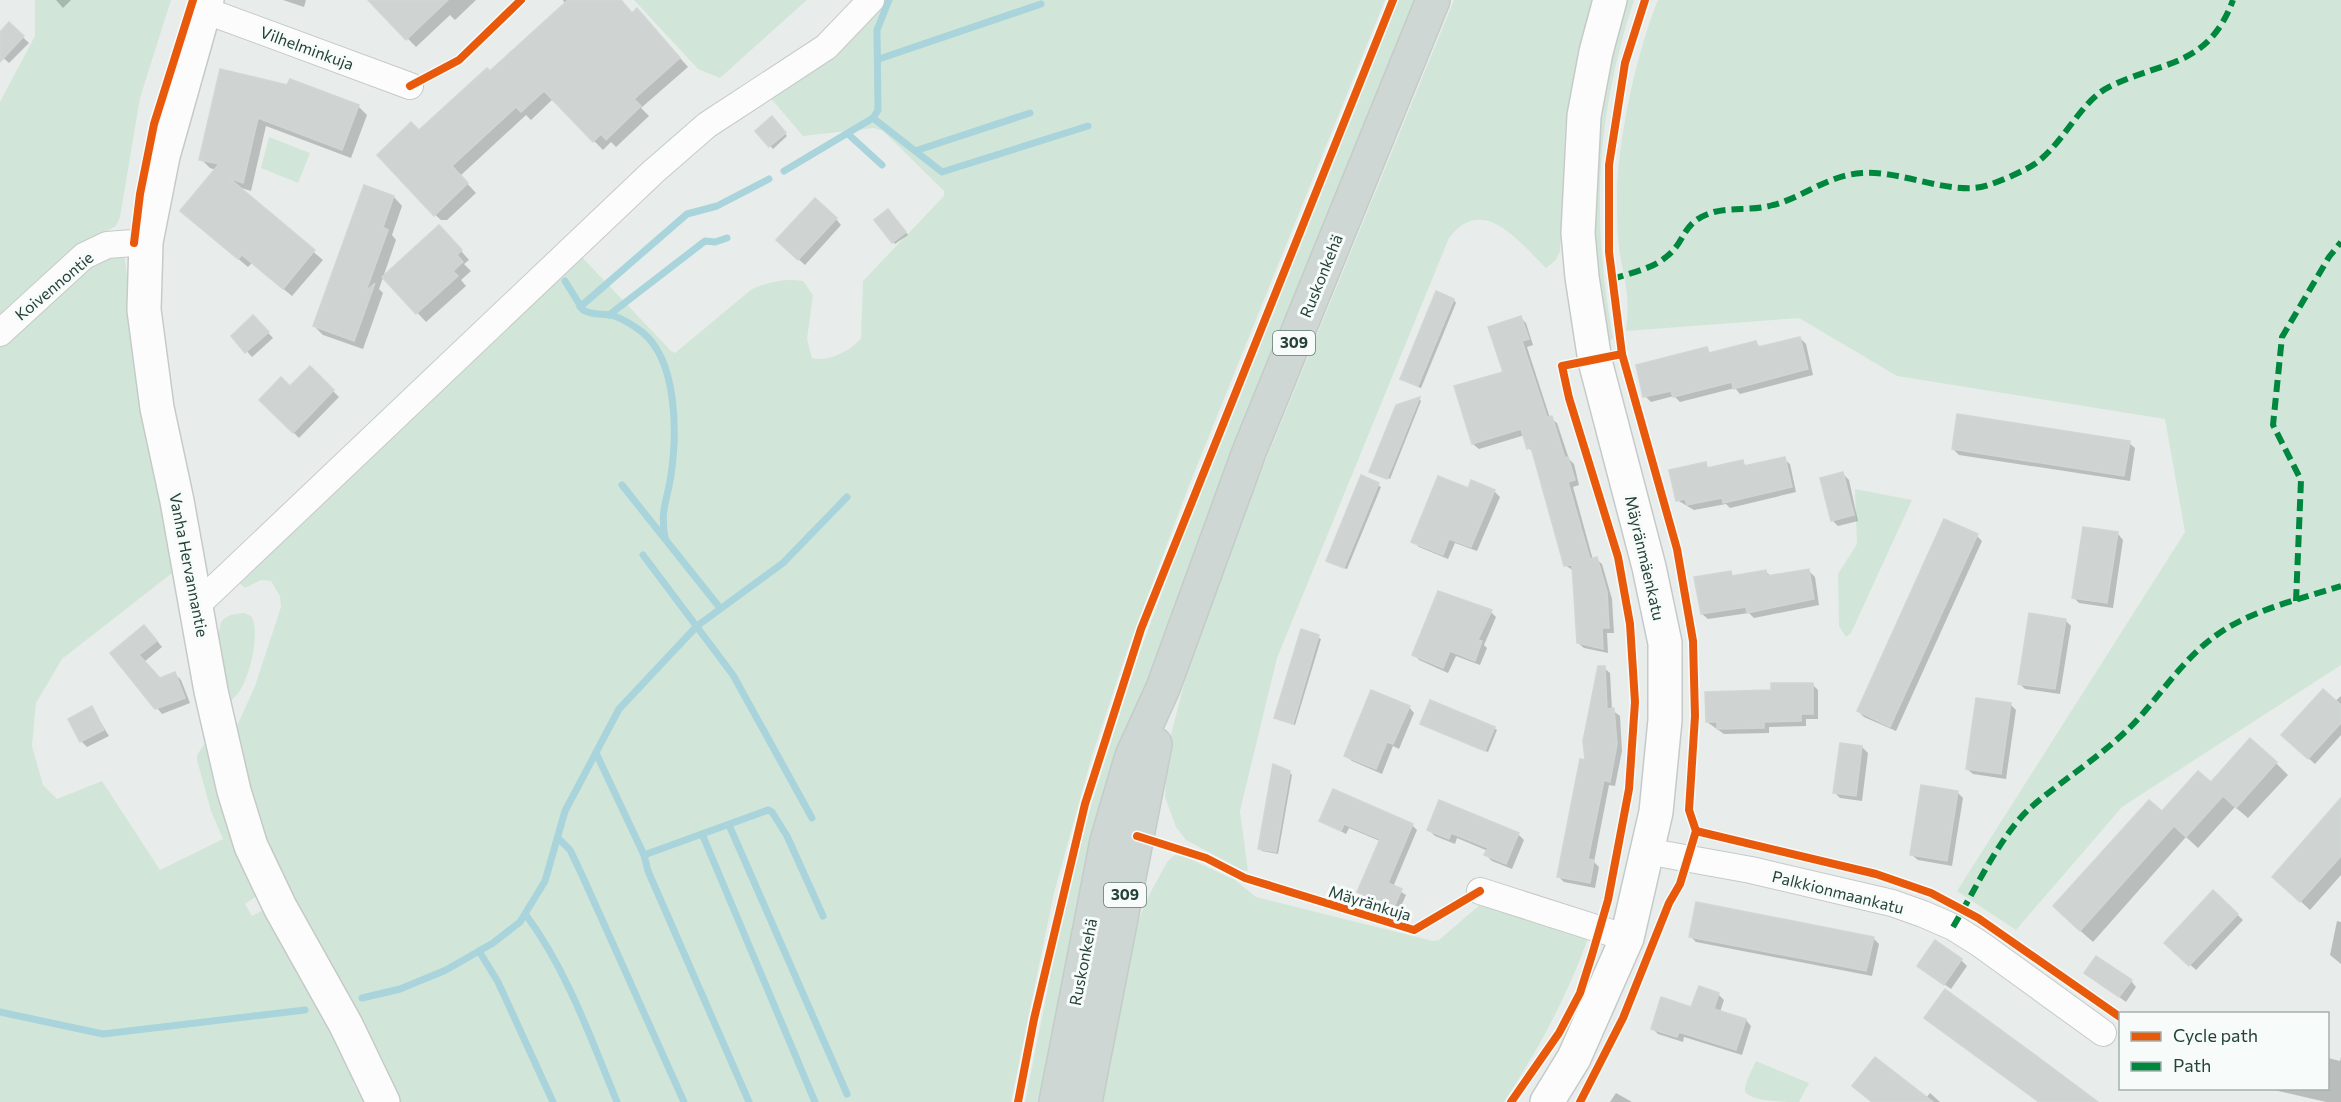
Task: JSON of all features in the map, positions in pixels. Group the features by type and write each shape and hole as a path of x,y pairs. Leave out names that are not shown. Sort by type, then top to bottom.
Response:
{"main road":[{"name":"Ruskonkehä","path":"1056,1102 1107,841 1132,756 1163,688 1249,452 1433,0"},
{"name":"Ruskonkehä","path":"1085,1102 1153,761 1163,688"}],"street":[{"path":"197,605 653,172 706,125 826,47 871,0"},
{"name":"Mäyränmäenkatu","path":"1547,1102 1574,1058 1627,938 1659,792 1665,720 1665,643 1649,567 1595,361 1582,277 1578,233 1584,116 1596,52 1610,0"},
{"name":"Vanha Hervannantie","path":"206,5 163,156 146,242 144,310 157,408 197,605 218,725 234,791 251,846 280,908 346,1025 383,1102"},
{"name":"Vilhelminkuja","path":"206,5 410,86"},
{"name":"Koivennontie","path":"0,333 84,256 107,245 146,242"},
{"name":"Palkkionmaankatu","path":"1646,851 1791,879 1892,903 1923,914 1953,927 1980,944 2103,1033"},
{"path":"1480,891 1627,938"}],"green space":[{"path":"35,0 171,0 140,98 120,217 116,226 93,238 0,323 0,102 35,36"},
{"path":"634,0 807,0 720,78 698,69"},
{"path":"881,0 1385,0 1190,483 1127,651 1092,756 1054,893 1011,1102 398,1102 276,868 245,781 236,728 255,686 281,607 280,596 271,581 261,580 245,588 238,582 578,253 675,353 752,289 783,280 803,281 813,295 807,339 812,358 832,357 857,343 861,338 863,281 944,196 944,191 883,131 874,128 803,136 768,95"},
{"path":"1398,0 1416,0 1244,419 1126,736 1063,984 1039,1102 1025,1102 1065,902 1092,802 1139,654 1194,507"},
{"path":"1454,0 1592,0 1574,73 1565,128 1560,251 1556,260 1546,268 1512,235 1488,221 1475,220 1462,225 1449,238 1277,658 1240,811 1248,871 1242,870 1186,840 1176,827 1165,797 1168,746 1190,661 1249,501"},
{"path":"1622,0 1634,0 1621,43 1612,85 1601,168 1602,251 1613,338 1609,342 1590,252 1598,96"},
{"path":"1658,0 2341,0 2341,665 2122,807 2016,930 1957,891 2185,532 2165,419 1897,376 1799,318 1626,331 1626,284 1618,233 1617,196 1620,150 1636,70"},
{"path":"269,137 310,153 298,183 261,168"},
{"path":"122,254 125,259 138,380 176,570 62,659 36,703 32,746 43,785 57,799 102,781 160,870 223,839 211,811 197,760 197,755 209,737 258,895 245,904 252,916 267,908 357,1079 353,1083 357,1090 362,1089 370,1102 0,1102 0,341 95,258"},
{"path":"1855,489 1912,500 1851,633 1846,637 1839,626 1838,574 1857,544"},
{"path":"244,613 251,616 254,624 254,647 243,685 231,700 220,661 220,627 226,617"},
{"path":"1175,855 1184,856 1235,880 1256,897 1433,941 1439,940 1482,903 1587,938 1587,941 1550,1024 1504,1102 1096,1102 1126,958 1146,903 1164,868"},
{"path":"1756,1061 1809,1083 1799,1102 1758,1099 1746,1093 1745,1088"}],"building":[{"path":"368,0 448,0 406,40"},
{"path":"568,0 621,0 632,13 637,8 680,58 634,99 641,106 606,140 601,134 593,142 544,91 521,112 516,107 452,166 468,183 434,216 377,155 411,122 419,130 487,68 490,71"},
{"path":"9,22 24,36 0,62 0,32"},
{"path":"220,69 287,85 290,79 359,105 342,150 258,118 243,183 229,178 315,250 283,289 242,255 238,259 180,211 219,164 199,160"},
{"path":"772,116 786,133 769,147 755,131"},
{"path":"364,185 394,196 383,227 388,230 366,291 375,283 354,341 313,326"},
{"path":"815,198 837,218 798,260 776,240"},
{"path":"888,209 906,232 892,243 874,220"},
{"path":"439,225 462,250 457,255 463,262 453,271 458,276 416,314 382,277"},
{"path":"1436,291 1454,299 1418,386 1400,379"},
{"path":"253,315 269,332 245,353 231,336"},
{"path":"1521,316 1529,339 1522,341 1547,417 1552,416 1565,458 1568,457 1575,480 1568,482 1590,559 1597,557 1607,592 1609,628 1602,628 1603,649 1577,643 1572,565 1564,566 1531,447 1527,449 1521,429 1472,444 1454,386 1503,372 1488,327"},
{"path":"1800,337 1808,369 1733,389 1732,382 1673,397 1671,391 1643,397 1636,365 1707,347 1709,353 1756,341 1758,347"},
{"path":"310,366 334,390 293,433 259,400 281,377 290,386"},
{"path":"1420,397 1387,479 1369,472 1396,405"},
{"path":"1957,414 2130,441 2124,476 1952,449"},
{"path":"1785,457 1792,487 1723,503 1722,498 1687,505 1685,499 1676,501 1669,470 1706,462 1707,468 1743,460 1744,466"},
{"path":"1843,472 1854,515 1831,521 1820,478"},
{"path":"1361,475 1379,483 1344,568 1326,561"},
{"path":"1438,476 1468,488 1471,480 1495,490 1471,547 1449,539 1443,555 1411,542"},
{"path":"1944,519 1978,534 1890,727 1857,711"},
{"path":"2083,527 2118,532 2107,603 2072,598"},
{"path":"1809,569 1814,599 1747,613 1746,607 1701,614 1694,577 1731,571 1732,576 1766,570 1767,576"},
{"path":"1438,591 1492,610 1478,640 1482,641 1475,661 1450,651 1443,668 1412,655"},
{"path":"2029,613 2066,619 2055,689 2018,684"},
{"path":"144,625 157,641 139,655 160,678 175,672 185,698 155,709 110,653"},
{"path":"1301,629 1319,635 1293,724 1274,718"},
{"path":"1598,666 1605,666 1607,709 1614,708 1617,744 1610,782 1604,780 1588,859 1594,860 1590,883 1557,877 1580,759 1585,760 1583,741"},
{"path":"1771,683 1813,683 1813,714 1801,714 1801,721 1764,722 1764,728 1717,729 1717,722 1706,722 1705,692 1771,690"},
{"path":"2323,689 2341,705 2341,723 2308,759 2281,735"},
{"path":"1371,690 1410,706 1393,744 1387,742 1376,769 1344,756"},
{"path":"1976,698 2011,703 2001,774 1966,769"},
{"path":"1430,700 1495,727 1485,751 1420,724"},
{"path":"92,706 104,730 80,742 68,719"},
{"path":"2250,738 2277,762 2236,808 2223,796 2186,837 2174,826 2080,931 2053,906 2149,800 2162,811 2198,771 2211,782"},
{"path":"1840,743 1862,746 1856,796 1833,793"},
{"path":"1273,764 1290,771 1276,852 1258,849"},
{"path":"1921,785 1958,791 1947,861 1910,855"},
{"path":"1333,789 1413,824 1388,883 1402,889 1394,908 1357,892 1380,839 1344,824 1341,831 1319,821"},
{"path":"2341,798 2341,856 2300,902 2272,877"},
{"path":"1439,800 1519,833 1506,864 1484,855 1488,848 1451,833 1449,839 1427,830"},
{"path":"2213,890 2238,914 2189,966 2164,943"},
{"path":"1696,902 1874,937 1866,971 1689,937"},
{"path":"1935,940 1962,959 1944,985 1917,966"},
{"path":"2096,956 2132,980 2119,997 2084,973"},
{"path":"1699,986 1719,993 1714,1009 1746,1019 1736,1050 1679,1032 1677,1037 1651,1029 1661,997 1691,1007"},
{"path":"1945,989 2098,1102 2039,1102 1924,1018"},
{"path":"1875,1057 1933,1102 1872,1102 1852,1086"}],"waterway":[{"path":"873,118 878,110 877,30 889,0"},
{"path":"879,59 1041,4"},
{"path":"915,151 1030,113"},
{"path":"784,171 873,118 942,172 1088,126"},
{"path":"848,134 882,165"},
{"path":"580,307 687,214 717,206 769,179"},
{"path":"609,315 705,241 715,242 727,238"},
{"path":"565,281 583,310 614,316 632,325 654,345 663,361 669,379 674,419 673,458 664,512 665,538"},
{"path":"622,485 720,608"},
{"path":"362,998 400,989 446,970 493,943 520,922 545,881 565,811 619,709 697,626 783,563 847,497"},
{"path":"643,555 733,675 812,818"},
{"path":"596,753 644,855 768,810 772,812 787,836 823,916"},
{"path":"729,825 847,1094"},
{"path":"702,834 815,1102"},
{"path":"559,839 570,850 582,875 684,1102"},
{"path":"644,855 648,871 749,1102"},
{"path":"526,915 541,936 566,982 617,1102"},
{"path":"479,951 498,982 553,1102"},
{"path":"0,1012 103,1034 305,1010"}],"marked path":[{"path":"1612,279 1660,261 1673,251 1690,226 1703,216 1714,212 1773,205 1838,178 1862,173 1876,173 1960,188 1980,187 2007,178 2026,169 2049,152 2098,94 2129,78 2182,59 2197,50 2211,38 2223,22 2233,0"},
{"path":"2296,601 2301,480 2273,425 2282,337 2329,257 2341,242"},
{"path":"1953,927 1988,865 2018,820 2042,798 2126,732 2185,663 2206,643 2232,625 2262,611 2341,586"}],"cycle path":[{"path":"134,243 140,194 154,124 193,0"},
{"path":"410,86 459,60 521,0"},
{"path":"1018,1102 1034,1019 1085,804 1141,629 1393,0"},
{"path":"1580,1102 1623,1018 1669,903 1680,884 1696,831 1689,810 1695,716 1693,641 1677,549 1622,354 1609,252 1609,165 1625,63 1645,0"},
{"path":"1511,1102 1559,1033 1580,993 1608,900 1629,789 1635,702 1630,624 1618,557 1569,398 1562,366 1622,354"},
{"path":"1696,831 1876,874 1931,893 1978,918 2119,1016"},
{"name":"Mäyränkuja","path":"1137,836 1206,858 1245,878 1414,930 1480,891"}]}
